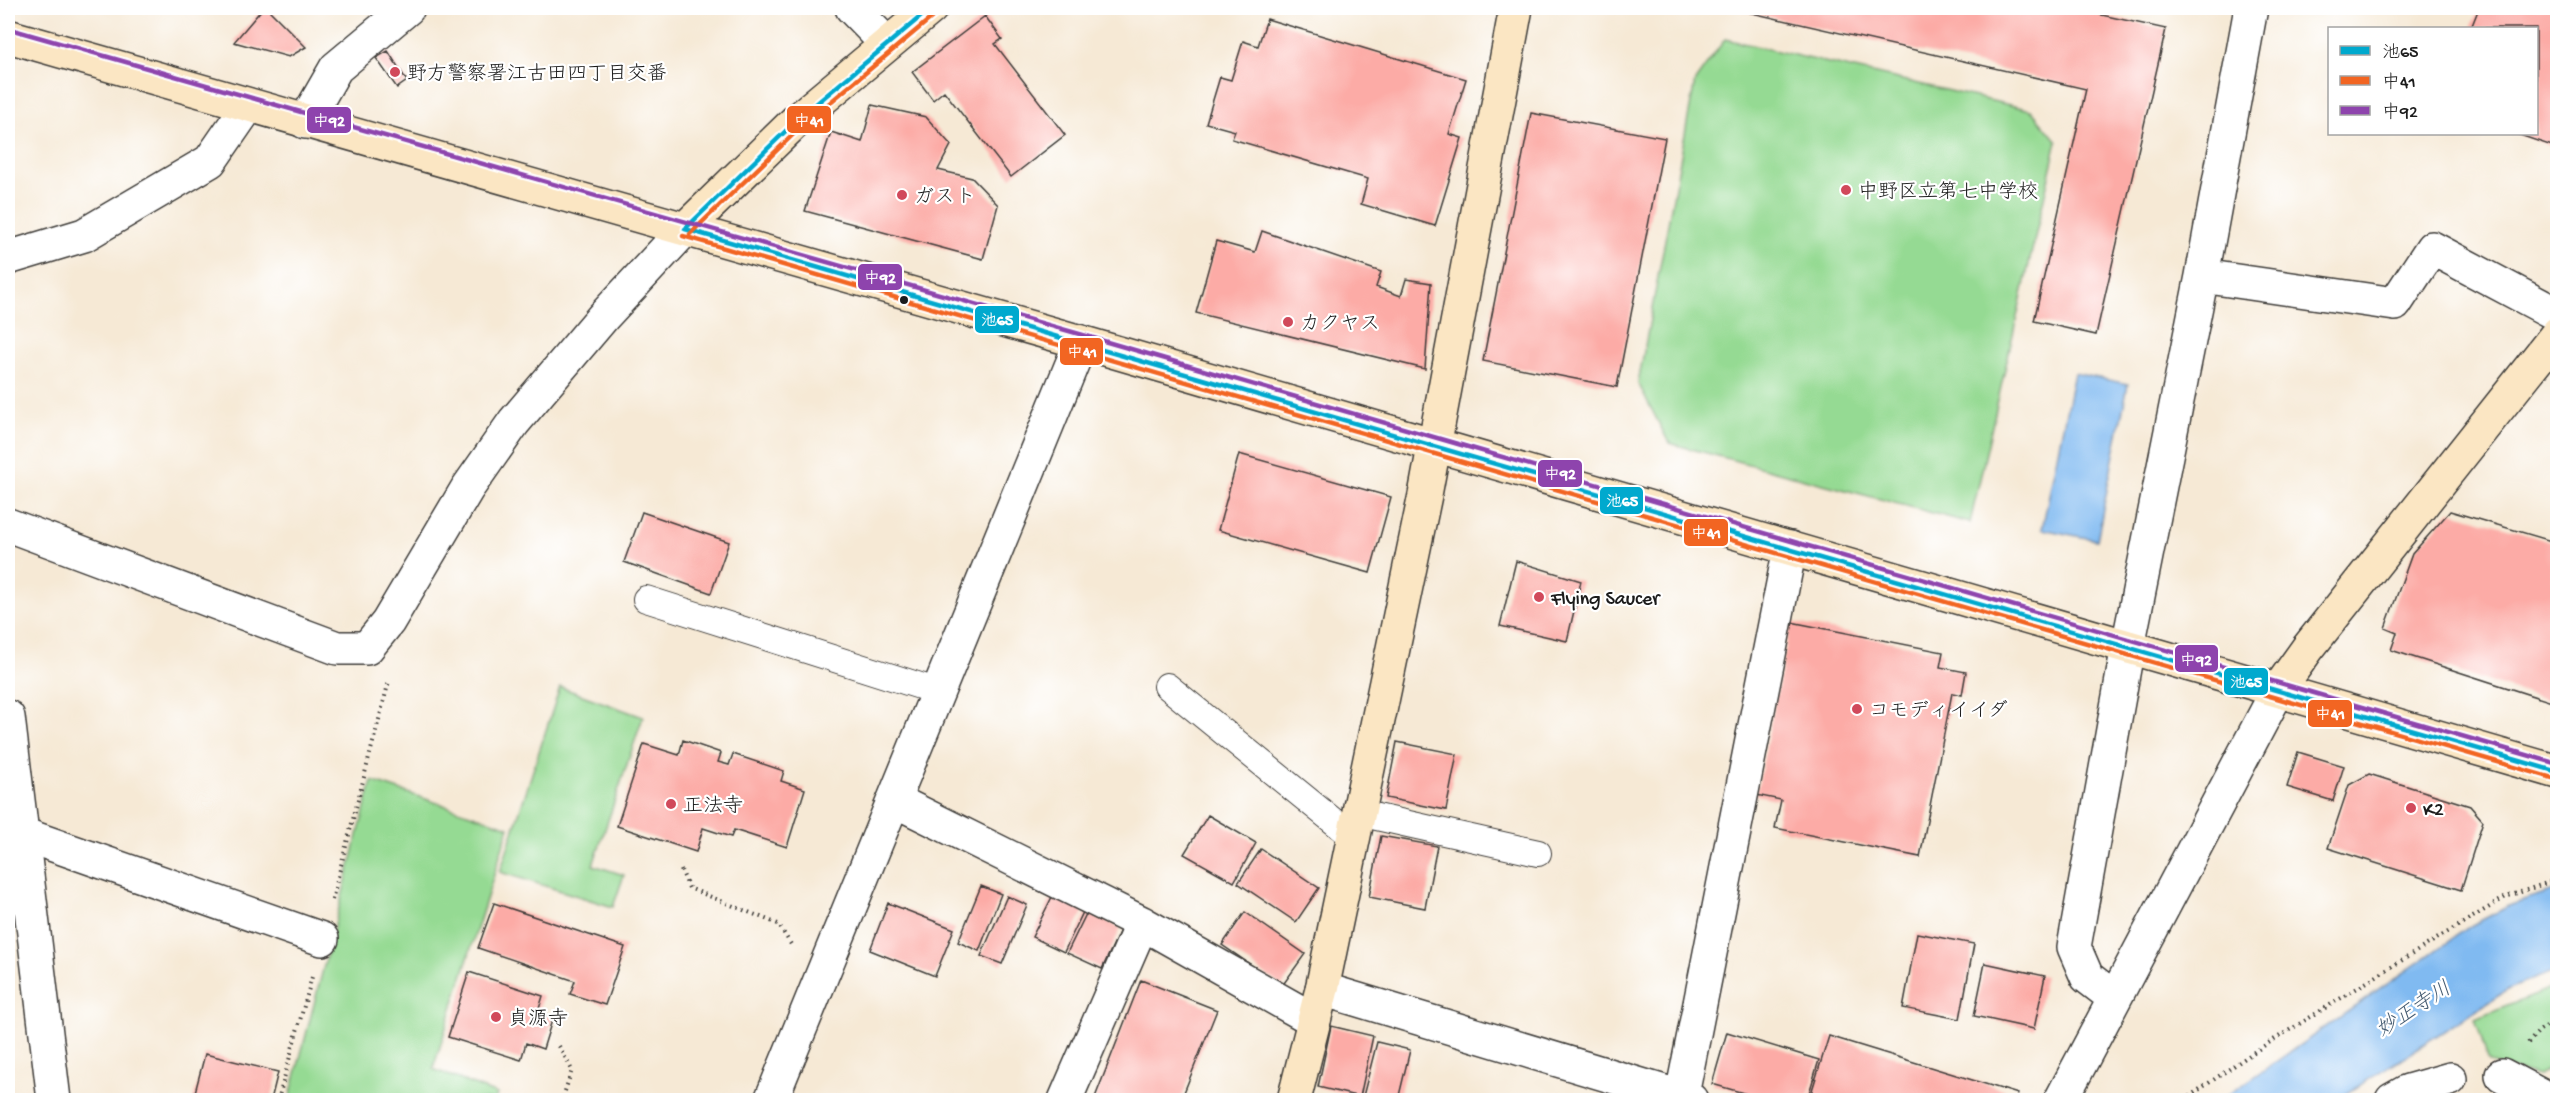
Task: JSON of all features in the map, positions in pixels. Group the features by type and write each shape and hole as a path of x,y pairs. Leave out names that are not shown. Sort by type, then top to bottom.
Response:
{"main road":[{"path":"685,229 734,178 798,119 886,43 931,8"},
{"path":"1294,1101 1322,989 1356,825 1433,445 1516,8"},
{"path":"8,36 1081,342 2558,772"},
{"path":"2278,690 2308,648 2558,333"}],"street":[{"path":"305,122 336,68 408,8"},
{"path":"852,8 886,43"},
{"path":"2113,998 2087,977 2074,947 2128,646 2202,276 2251,8"},
{"path":"8,258 84,235 210,161 248,106"},
{"path":"8,525 337,648 367,648 388,622 467,489 514,422 603,317 685,229"},
{"path":"2202,276 2395,304 2432,248 2558,315"},
{"path":"771,1101 1081,342"},
{"path":"1322,989 1685,1100 1790,548"},
{"path":"2061,1101 2113,998 2278,690"},
{"path":"8,717 14,831 54,1101"},
{"path":"894,800 1142,923 1314,1020"},
{"path":"14,831 322,939"},
{"path":"1065,1101 1142,923"},
{"path":"2502,1075 2549,1101"},
{"path":"2392,1101 2408,1091 2450,1079"}],"lane":[{"path":"646,599 939,692"},
{"path":"1167,686 1356,825 1538,853"}],"path":[{"path":"278,1101 389,679 367,648"},
{"path":"681,870 689,888 778,924 801,962 824,971"},
{"path":"2184,1101 2254,1052 2443,934 2506,897 2558,879"},
{"path":"560,1046 572,1070 562,1101"}],"green space":[{"path":"1725,39 2031,110 2057,141 1970,523 1669,443 1638,383 1695,81"},
{"path":"560,687 643,717 593,865 624,875 613,907 500,872"},
{"path":"372,781 509,827 433,1069 497,1094 495,1100 289,1100"},
{"path":"2557,986 2557,1065 2538,1076 2489,1063 2475,1019"}],"water":[{"path":"2074,373 2128,384 2097,540 2042,529"},
{"name":"妙正寺川","path":"2557,890 2557,970 2509,989 2337,1100 2221,1100 2472,925 2511,905"}],"building":[{"path":"263,8 267,8 306,47 289,57 234,42"},
{"path":"1730,8 2070,8 2166,29 2096,335 2034,321 2086,89"},
{"path":"2479,8 2558,8 2558,148 2520,135 2538,135 2538,27 2471,27"},
{"path":"985,16 1002,39 995,44 1065,135 1011,177 944,91 933,100 912,72"},
{"path":"1267,19 1466,79 1449,134 1462,138 1435,226 1361,204 1368,179 1232,139 1235,131 1206,123 1220,77 1231,80 1243,41 1258,46"},
{"path":"388,51 407,81 397,88 376,58"},
{"path":"872,105 926,117 951,145 938,170 972,178 998,205 983,259 805,211 831,132 862,142"},
{"path":"1531,113 1665,138 1617,387 1483,361"},
{"path":"1262,231 1381,272 1376,287 1401,296 1406,279 1431,283 1425,369 1196,313 1216,241 1255,252"},
{"path":"1239,454 1391,497 1370,573 1218,530"},
{"path":"2450,511 2558,543 2558,704 2391,650 2397,633 2385,628 2412,554"},
{"path":"642,512 729,542 711,593 624,562"},
{"path":"1516,561 1581,581 1567,641 1500,626"},
{"path":"1791,622 1943,652 1940,667 1966,672 1962,695 1952,693 1920,857 1775,828 1781,800 1756,795"},
{"path":"683,740 721,753 718,762 729,765 733,754 784,771 781,781 805,789 787,847 734,830 731,837 703,828 696,852 617,826 644,744 679,755"},
{"path":"1397,742 1457,754 1446,810 1386,798"},
{"path":"2298,752 2344,766 2333,801 2287,787"},
{"path":"2369,774 2470,806 2483,821 2461,890 2328,848 2349,785"},
{"path":"1208,815 1256,843 1234,882 1184,854"},
{"path":"1381,836 1437,846 1425,908 1369,897"},
{"path":"1261,849 1319,888 1296,922 1238,883"},
{"path":"981,886 1001,894 979,951 958,942"},
{"path":"1053,895 1084,910 1064,952 1032,937"},
{"path":"1007,896 1027,905 1002,964 981,956"},
{"path":"494,903 625,947 605,1005 570,994 575,981 478,948"},
{"path":"888,903 954,929 935,976 870,950"},
{"path":"1087,912 1121,928 1102,969 1067,953"},
{"path":"1245,912 1305,954 1282,986 1222,945"},
{"path":"1917,933 1974,944 1960,1019 1903,1008"},
{"path":"1985,963 2045,976 2034,1029 1974,1016"},
{"path":"469,972 543,996 538,1012 553,1017 543,1049 526,1043 521,1060 448,1037"},
{"path":"1141,980 1217,1010 1181,1100 1094,1100"},
{"path":"1331,1026 1373,1036 1360,1097 1318,1087"},
{"path":"1727,1032 1819,1060 1807,1100 1768,1100 1712,1084"},
{"path":"1829,1036 2018,1094 2016,1100 1809,1100"},
{"path":"1377,1042 1410,1050 1398,1100 1362,1100"},
{"path":"205,1054 278,1072 271,1100 193,1100"}],"transit line":[{"name":"池65","path":"685,229 798,119 931,8"},
{"name":"中41","path":"690,234 803,125 936,14"},
{"name":"中92","path":"10,29 1083,335 2558,764"},
{"name":"池65","path":"685,229 2558,772"},
{"name":"中41","path":"683,236 2556,779"}],"place":[{"name":"野方警察署江古田四丁目交番","path":"395,72"},
{"name":"中野区立第七中学校","path":"1846,190"},
{"name":"ガスト","path":"902,195"},
{"name":"カクヤス","path":"1288,322"},
{"name":"Flying Saucer","path":"1539,597"},
{"name":"コモディイイダ","path":"1857,709"},
{"name":"正法寺","path":"671,804"},
{"name":"K2","path":"2411,808"},
{"name":"貞源寺","path":"496,1017"}]}
